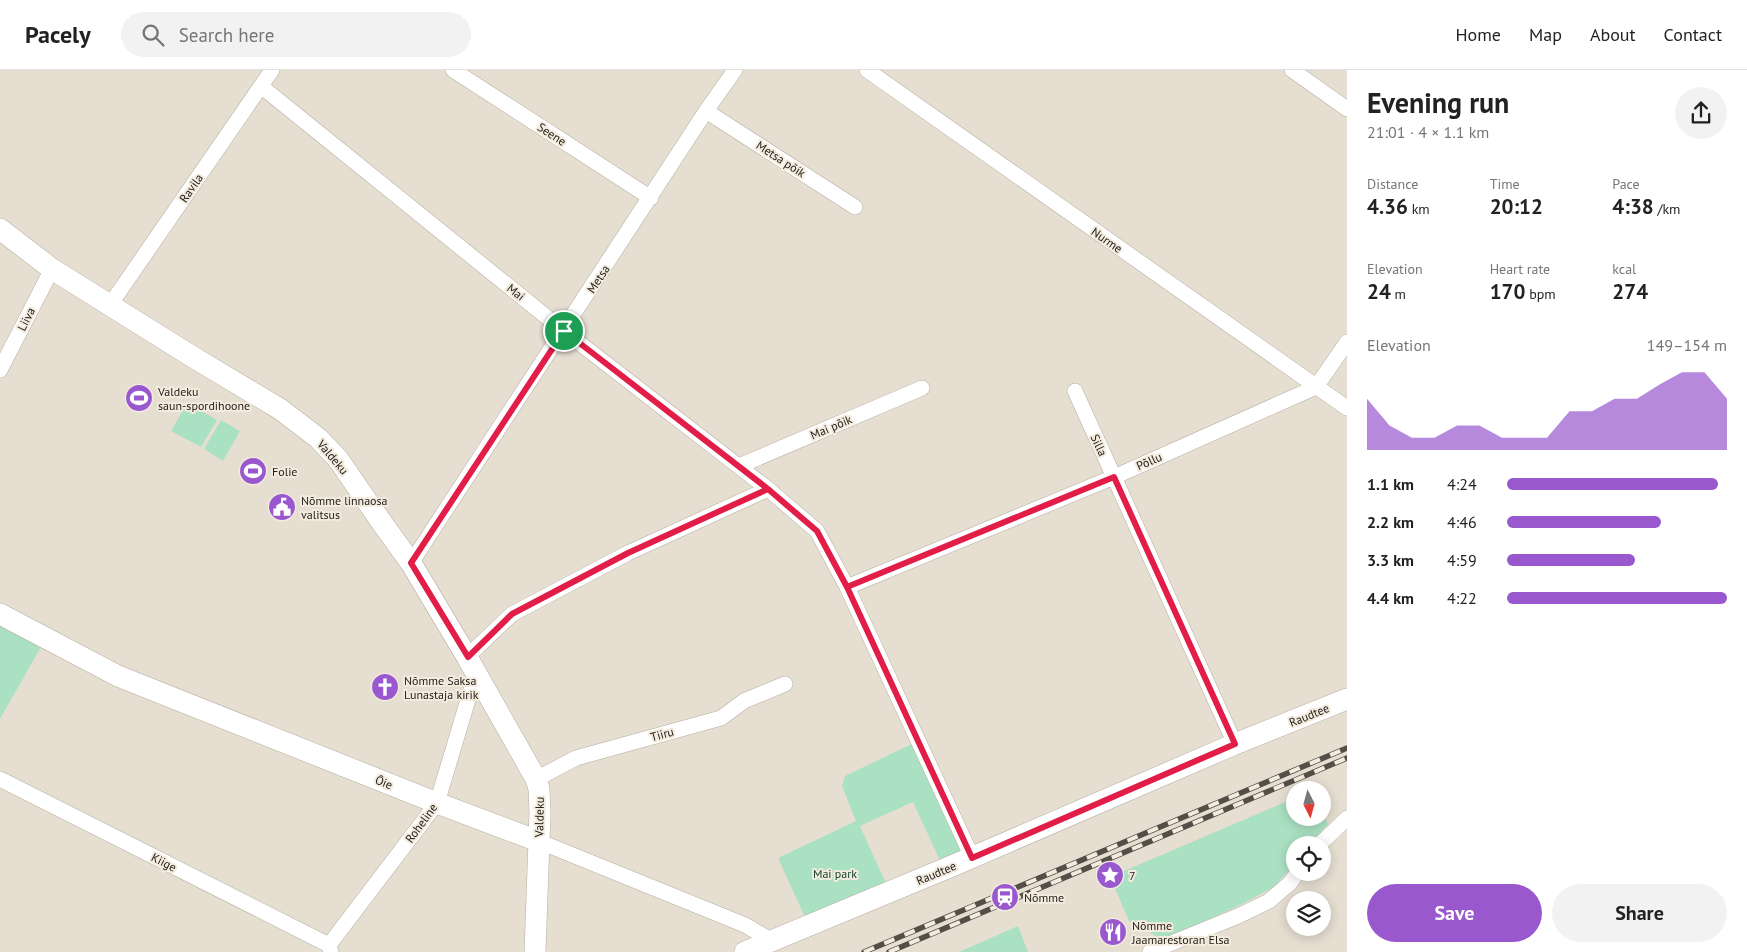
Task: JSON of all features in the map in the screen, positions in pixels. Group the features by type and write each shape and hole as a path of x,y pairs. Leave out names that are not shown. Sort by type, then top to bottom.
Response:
{"street":[{"name":"Ravila","path":"110,305 272,70"},
{"name":"Seene","path":"453,70 651,198"},
{"name":"Metsa","path":"411,563 706,111 735,70"},
{"name":"Nurme","path":"867,70 1347,408"},
{"path":"1292,70 1347,109"},
{"name":"Mai","path":"262,87 564,331 768,489 817,531 847,587 972,858"},
{"name":"Metsa põik","path":"706,111 855,207"},
{"name":"Valdeku","path":"0,229 52,269 280,409 318,438 338,459 411,563 472,665 536,780 539,789 535,952"},
{"name":"Liiva","path":"0,370 52,269"},
{"path":"1316,388 1347,342"},
{"name":"Mai põik","path":"739,466 922,388"},
{"name":"Põllu","path":"847,587 1114,477 1316,388"},
{"name":"Silla","path":"1075,391 1235,744"},
{"name":"Roheline","path":"330,948 437,803 472,665 512,614 628,553 768,489"},
{"name":"Õie","path":"0,614 118,676 437,803 538,840 745,925 772,941"},
{"name":"Tiiru","path":"536,780 576,758 721,718 744,701 785,684"},
{"name":"Raudtee","path":"745,952 972,858 1235,744 1347,698"},
{"name":"Kiige","path":"0,779 330,948"},
{"path":"1328,836 1347,818"},
{"path":"1150,952 1238,916 1269,901 1291,881"}],"green space":[{"path":"187,403 217,420 201,447 171,431"},
{"path":"221,420 240,431 223,461 204,449"},
{"path":"0,614 46,638 0,719"},
{"name":"Mai park","path":"918,741 972,857 944,869 913,802 860,826 890,892 809,926 778,858 856,821 842,786 845,776"},
{"path":"1286,802 1286,826 1326,826 1318,836 1286,836 1286,873 1274,887 1240,905 1163,940 1129,921 1110,877"},
{"path":"1018,926 1028,952 959,952"}],"railway":[{"path":"864,952 1347,748"},
{"path":"889,952 1347,758"}],"place":[{"name":"Valdeku saun-spordihoone","path":"139,398"},
{"name":"Folie","path":"253,471"},
{"name":"Nõmme linnaosa valitsus","path":"282,507"},
{"name":"Nõmme Saksa Lunastaja kirik","path":"385,687"},
{"name":"7","path":"1110,875"},
{"name":"Nõmme","path":"1005,897"},
{"name":"Nõmme Jaamarestoran Elsa","path":"1113,932"}],"route":[{"path":"564,331 411,563 468,657 512,614 628,553 768,489 817,531 847,587 972,858 1235,744 1114,477 847,587 817,531 768,489 564,331"}]}
